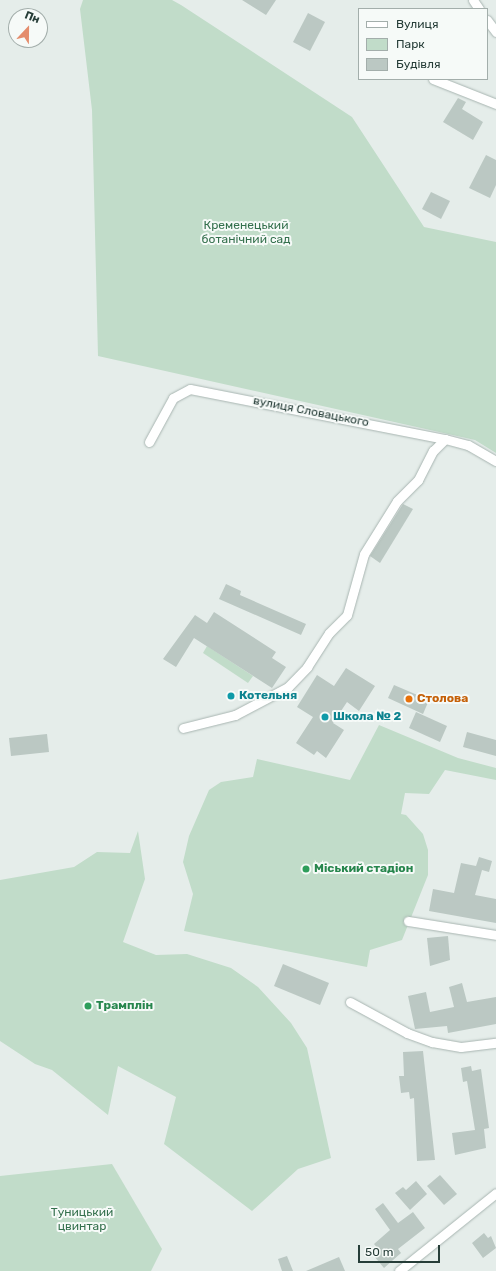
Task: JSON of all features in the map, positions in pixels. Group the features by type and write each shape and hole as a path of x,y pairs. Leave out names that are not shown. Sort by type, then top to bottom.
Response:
{"street":[{"path":"472,0 478,8"},
{"path":"488,21 496,32"},
{"path":"436,80 496,104"},
{"name":"вулиця Словацького","path":"149,442 173,398 190,389 445,439 468,445 496,461"},
{"path":"183,728 235,715 288,687 306,668 329,633 347,615 364,554 397,501 418,480 433,451 445,439"},
{"path":"408,921 496,935"},
{"path":"350,1002 407,1034 432,1042 461,1047 496,1043"},
{"path":"399,1271 496,1193"}],"green space":[{"name":"Кременецький ботанічний сад","path":"83,0 172,0 181,5 352,117 424,227 496,242 496,453 475,440 98,356 92,110 80,9"},
{"path":"207,646 253,676 248,683 203,653"},
{"name":"Міський стадіон","path":"379,725 458,758 496,768 496,780 445,770 429,794 405,793 401,814 406,815 423,834 428,850 428,875 402,940 370,950 367,967 184,931 193,894 183,862 189,836 209,790 221,782 253,777 257,759 350,780"},
{"path":"138,831 145,879 123,942 156,955 187,954 231,968 258,987 291,1023 307,1048 331,1158 298,1169 252,1211 164,1144 176,1097 118,1066 108,1115 52,1070 35,1064 0,1041 0,880 74,867 97,852 130,853"},
{"name":"Туницький цвинтар","path":"112,1164 162,1249 151,1271 0,1271 0,1176"}],"building":[{"path":"242,0 276,0 266,15"},
{"path":"308,13 325,22 310,51 293,42"},
{"path":"458,98 466,102 462,109 483,122 473,140 443,122"},
{"path":"486,155 496,160 496,185 490,198 469,188"},
{"path":"431,192 450,201 441,219 422,209"},
{"path":"403,504 413,509 380,563 370,556"},
{"path":"226,584 241,591 240,595 306,624 301,635 219,599"},
{"path":"214,612 276,652 272,658 286,667 272,688 194,638 176,667 163,659 195,615 207,623"},
{"name":"Школа № 2","path":"346,668 375,686 359,711 347,702 333,723 344,730 326,758 317,751 314,755 296,743 313,717 297,707 317,675 334,686"},
{"name":"Столова","path":"394,685 429,700 423,714 388,698"},
{"path":"416,712 447,726 440,742 409,728"},
{"path":"467,732 496,740 496,756 463,747"},
{"path":"47,734 49,752 11,756 9,738"},
{"path":"479,857 492,861 489,872 482,870 475,895 496,899 496,923 429,911 433,889 454,893 461,863 476,866"},
{"path":"448,936 450,960 430,966 427,938"},
{"path":"283,964 329,983 320,1005 274,986"},
{"path":"462,983 467,1002 496,997 496,1024 448,1033 447,1026 415,1029 408,996 426,992 430,1012 454,1007 449,987"},
{"path":"423,1051 435,1160 417,1161 414,1098 410,1099 409,1092 401,1093 399,1076 404,1076 403,1052"},
{"path":"471,1066 472,1071 481,1069 489,1128 484,1129 486,1148 455,1155 452,1133 475,1130 467,1081 463,1082 461,1068"},
{"path":"440,1175 457,1194 444,1205 427,1186"},
{"path":"416,1181 427,1194 410,1210 395,1193 403,1187 406,1190"},
{"path":"383,1203 398,1223 413,1212 425,1228 398,1249 401,1253 384,1268 374,1256 380,1251 374,1244 390,1230 375,1209"},
{"path":"484,1233 488,1238 491,1236 496,1248 483,1258 472,1243"},
{"path":"287,1256 293,1271 282,1271 278,1259"},
{"path":"339,1257 345,1271 306,1271"}],"place":[{"name":"Котельня","path":"231,696"},
{"name":"Столова","path":"409,699"},
{"name":"Школа № 2","path":"325,717"},
{"name":"Міський стадіон","path":"306,869"},
{"name":"Трамплін","path":"88,1006"}]}
